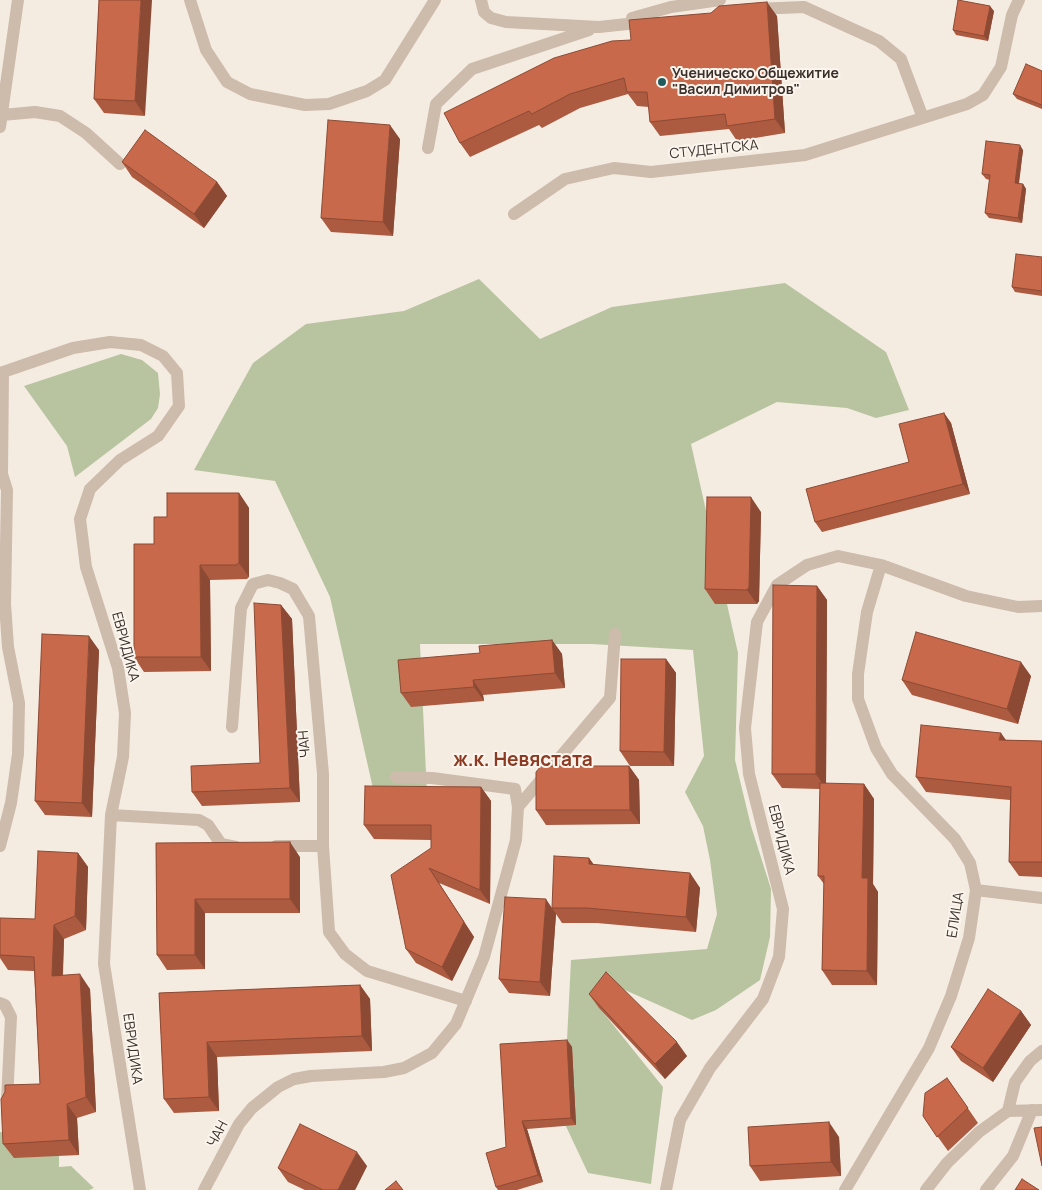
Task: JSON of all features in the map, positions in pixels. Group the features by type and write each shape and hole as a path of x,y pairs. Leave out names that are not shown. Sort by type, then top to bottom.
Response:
{"street":[{"path":"18,0 1,121 35,112 60,116 86,133 120,164"},
{"path":"190,0 206,50 227,82 250,94 305,105 329,104 367,91 385,80 435,0"},
{"path":"480,0 484,12 491,18 506,22 598,27 712,14"},
{"path":"428,148 436,104 472,69 598,27 671,8 720,0"},
{"name":"СТУДЕНТСКА","path":"514,214 565,179 614,168 651,172 804,155 967,104 983,95 1001,67 1012,15 1019,0"},
{"path":"740,11 804,7 879,41 902,59 924,118"},
{"name":"ЕВРИДИКА","path":"2,372 74,348 110,342 140,345 163,356 178,373 179,406 158,436 120,460 90,489 80,519 86,567 118,668 125,713 124,758 111,815 104,964 140,1190"},
{"path":"0,846 11,803 18,754 19,703 8,647 5,604 7,490 2,474 2,372"},
{"name":"ЕВРИДИКА","path":"666,1190 680,1120 710,1068 763,999 779,957 783,909 749,774 745,728 757,622 777,585 807,565 838,556 881,565 966,596 1018,607 1042,606"},
{"name":"ЕЛИЦА","path":"845,1190 929,1048 951,996 969,938 976,890 970,863 955,839 892,774 876,748 858,699 858,674 867,612 881,565"},
{"name":"ЧАН","path":"232,727 241,608 253,584 268,580 280,583 293,589 309,616 323,774 323,846 329,932 345,954 367,971 466,1001"},
{"path":"518,807 610,698 615,634"},
{"path":"396,777 432,778 514,789 518,807"},
{"name":"ЧАН","path":"204,1190 239,1124 266,1094 294,1079 334,1074 384,1072 404,1068 419,1062 432,1053 442,1042 456,1024 484,957 516,840 518,807"},
{"path":"111,815 199,820 208,825 221,844 233,847 323,846"},
{"path":"976,890 1042,898"},
{"path":"0,1003 5,1005 11,1017 7,1106"},
{"path":"1008,1111 1015,1082 1030,1061 1042,1051"},
{"path":"926,1190 947,1163 979,1132 1008,1111 1037,1110 1013,1156 986,1190"}],"green space":[{"path":"479,279 540,339 612,307 785,283 886,352 909,410 876,418 847,408 777,402 691,444 738,653 735,760 751,826 771,889 770,937 760,980 716,1010 692,1020 616,986 594,1001 663,1087 651,1184 588,1173 563,1120 571,960 707,949 717,914 710,860 703,826 685,792 704,756 693,650 592,644 420,644 427,795 374,793 330,597 275,481 194,470 253,363 306,324 404,311"},
{"path":"121,354 142,360 158,373 160,394 158,408 151,419 75,477 67,446 24,386"},
{"path":"0,1132 59,1139 59,1167 71,1166 94,1188 89,1190 0,1190"}],"building":[{"path":"99,0 141,0 135,101 94,99"},
{"path":"958,0 990,6 984,36 953,30"},
{"name":"Ученическо Общежитие \"Васил Димитров\"","path":"767,2 775,119 727,126 725,114 650,122 647,92 627,92 624,78 570,94 532,114 529,111 460,143 444,113 554,58 612,41 631,40 629,20 711,13 719,6"},
{"path":"1026,64 1042,71 1042,105 1013,94"},
{"path":"328,120 390,125 383,222 321,218"},
{"path":"145,130 217,182 194,214 122,162"},
{"path":"986,141 1020,145 1015,183 1023,184 1018,218 985,213 990,175 982,174"},
{"path":"1016,254 1042,257 1042,291 1012,287"},
{"path":"944,413 963,484 815,522 806,489 909,462 899,424"},
{"path":"167,493 239,493 239,563 236,565 200,565 201,657 134,657 134,544 154,544 154,517 167,517"},
{"path":"707,497 751,497 749,587 747,590 705,589"},
{"path":"773,585 817,586 816,774 772,774"},
{"path":"254,603 281,605 290,788 192,792 191,766 260,763"},
{"path":"916,632 1021,662 1007,709 902,680"},
{"path":"42,634 89,636 82,803 35,801"},
{"path":"552,640 555,673 473,680 474,687 401,693 398,660 480,653 479,646"},
{"path":"621,659 666,659 664,752 620,751"},
{"path":"921,725 1001,733 999,740 1042,741 1042,862 1009,862 1011,787 916,777"},
{"path":"541,766 629,766 630,810 536,810 536,772"},
{"path":"820,783 864,784 862,878 868,878 867,971 822,970 824,876 818,876"},
{"path":"365,786 481,787 480,890 429,868 464,922 442,967 406,949 391,875 431,848 431,825 364,825"},
{"path":"290,842 290,899 195,899 195,955 157,955 156,843"},
{"path":"38,851 78,853 75,916 54,925 52,976 80,974 86,1097 67,1104 69,1140 3,1144 1,1099 5,1092 5,1085 40,1084 34,957 0,955 0,918 35,919"},
{"path":"554,856 589,858 589,864 690,873 686,917 587,908 552,908"},
{"path":"505,897 546,899 540,982 499,979"},
{"path":"606,972 677,1042 655,1064 589,994"},
{"path":"360,985 362,1036 207,1042 209,1097 164,1099 159,993"},
{"path":"988,989 1021,1011 983,1068 951,1047"},
{"path":"567,1040 571,1118 522,1121 538,1175 496,1187 486,1153 506,1147 500,1044"},
{"path":"947,1078 968,1108 937,1137 923,1116 925,1093"},
{"path":"829,1122 831,1162 750,1166 748,1127"},
{"path":"300,1124 357,1152 338,1190 323,1190 278,1168"},
{"path":"1042,1127 1042,1166 1034,1128"},
{"path":"1022,1179 1039,1190 1015,1190"},
{"path":"396,1181 403,1190 385,1190"}],"place":[{"name":"Ученическо Общежитие \"Васил Димитров\"","path":"662,82"}],"district":[{"name":"ж.к. Невястата","path":"523,761"}]}
